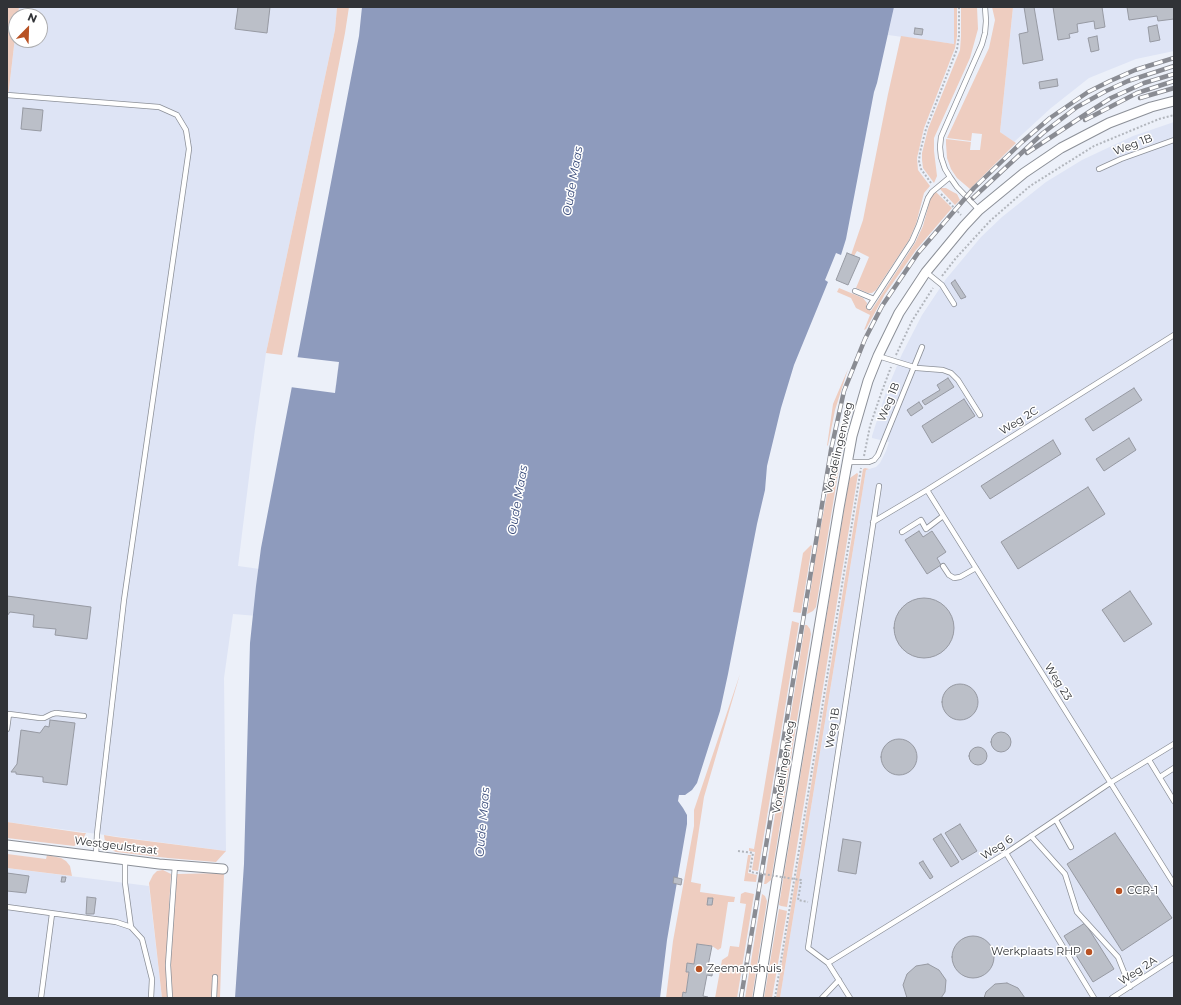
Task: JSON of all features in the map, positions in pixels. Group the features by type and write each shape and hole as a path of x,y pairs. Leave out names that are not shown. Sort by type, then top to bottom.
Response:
{"street":[{"name":"Vondelingenweg","path":"758,998 847,462 860,408 878,356 899,313 926,272 940,253 979,210 1024,173 1061,148 1109,123 1151,107 1174,102"},
{"name":"Westgeulstraat","path":"7,845 124,860 223,869"}],"lane":[{"path":"979,210 957,187 950,177 941,157 940,147 941,137 982,44 986,21 985,7"},
{"path":"7,95 159,107 177,115 186,130 189,149 124,600 97,834 96,856"},
{"name":"Weg 1B","path":"1099,169 1121,159 1174,140"},
{"path":"869,307 912,241 928,198 932,192 950,177"},
{"path":"926,272 942,285 954,304"},
{"path":"855,291 874,299"},
{"name":"Weg 2C","path":"873,522 927,490 1174,335"},
{"name":"Weg 1B","path":"847,462 869,462 874,460 878,455 922,347"},
{"path":"878,356 913,367 943,370 951,373 958,380 980,415"},
{"name":"Weg 1B","path":"828,963 808,948 879,486"},
{"name":"Weg 23","path":"927,490 1174,884"},
{"path":"902,532 920,520 926,529 943,516"},
{"path":"943,566 949,575 954,578 960,577 976,568"},
{"path":"7,729 9,714 40,718 56,713 84,716"},
{"name":"Weg 6","path":"828,963 1006,853 1110,783 1174,744"},
{"path":"1149,760 1174,801"},
{"path":"1160,777 1174,768"},
{"path":"1056,820 1071,847"},
{"path":"1031,836 1065,874 1077,912 1118,958 1130,987"},
{"path":"1006,853 1094,998"},
{"path":"124,860 125,883 131,927"},
{"path":"170,998 168,965 175,865"},
{"path":"7,908 116,922 131,927 142,939 152,979 151,998"},
{"path":"41,998 52,914"},
{"name":"Weg 2A","path":"1112,998 1174,958"},
{"path":"828,963 850,998"},
{"path":"214,998 215,977"},
{"path":"822,998 839,980"}],"path":[{"path":"738,851 753,853 750,872 801,880 798,900 804,901"}],"shaded area":[{"path":"7,7 19,7 8,8 8,48 14,48 7,106"},
{"path":"337,7 335,30 266,353 238,566 311,576 306,620 233,614 224,678 226,851 7,822 7,106 14,48 48,48 48,8 19,8"},
{"path":"337,7 349,7 282,355 266,353 335,30"},
{"path":"894,7 954,7 954,44 888,35"},
{"path":"954,7 957,7 957,36 955,48 924,128 917,158 918,170 930,186 924,193 916,224 909,240 876,290 872,293 868,293 856,288 869,257 857,251 854,256 851,255 863,220 901,36 954,44"},
{"path":"961,7 977,7 978,29 970,58 934,138 937,176 934,183 923,168 922,153 928,129 960,50"},
{"path":"992,7 1013,7 1000,132 1016,143 970,189 957,178 951,169 947,158 946,139 971,142 970,150 980,150 982,134 972,133 971,141 947,138 989,48 995,20"},
{"path":"1013,7 1174,7 1174,51 1136,59 1089,78 1051,108 1014,142 1000,132"},
{"path":"1174,122 1174,998 780,998 866,470 876,467 880,463 889,442 872,438 872,436 886,392 902,354 922,315 946,279 981,237 1002,217 1046,182 1082,160 1133,136"},
{"path":"939,188 946,188 957,194 960,200 955,205"},
{"path":"935,191 952,208 916,250 885,294 866,329 864,330 870,315 856,308 851,298 837,292 839,288 863,298 867,303 866,308 871,311 915,243 923,226 930,200"},
{"path":"848,369 835,410 827,446 833,404"},
{"path":"840,461 816,607 813,611 807,614 817,547 832,467"},
{"path":"863,469 869,469 866,470 780,998 776,998"},
{"path":"857,473 787,907 781,906 779,905 849,480"},
{"path":"811,545 801,613 793,612 803,553"},
{"path":"792,621 799,623 758,871 752,870 755,852 749,851 749,848 754,849"},
{"path":"805,625 807,625 810,629 811,634 771,880 764,884"},
{"path":"740,674 704,797 691,882 701,884 700,892 735,897 734,902 728,902 721,948 718,950 712,946 697,944 694,964 689,972 686,993 683,993 682,998 666,998 673,941 694,826 694,810"},
{"path":"7,822 86,833 82,841 74,846 7,838"},
{"path":"104,835 226,851 216,862 116,852 112,850 105,842"},
{"path":"7,854 46,859 47,855 61,858 70,866 72,876 7,868"},
{"path":"748,855 751,855 748,873 757,875 756,882 744,881"},
{"path":"7,868 149,886 162,998 7,998"},
{"path":"163,870 171,874 169,947 177,874 224,873 220,998 162,998 149,883 157,871"},
{"path":"745,892 754,894 737,998 715,998 722,960 728,956 730,946 739,947 746,904 740,903 741,894"},
{"path":"762,894 765,896 767,901 752,998 745,998"},
{"path":"779,909 787,911 772,998 764,998"}],"water":[{"name":"Oude Maas","path":"362,7 894,7 874,92 846,239 841,255 836,253 825,280 828,282 794,365 781,408 767,466 765,490 720,711 697,783 692,790 685,795 679,795 678,801 687,815 687,824 667,940 660,998 235,998 244,864 250,643 256,586 261,548 359,36"}],"pier":[{"path":"296,357 339,362 335,393 290,387"}],"building":[{"path":"238,7 270,7 267,33 235,29"},
{"path":"1024,7 1034,7 1043,60 1023,64 1019,34 1028,32"},
{"path":"1053,7 1102,7 1105,27 1095,29 1094,21 1077,24 1078,32 1069,34 1070,38 1058,40"},
{"path":"1127,7 1174,7 1174,19 1158,21 1157,16 1129,20"},
{"path":"1157,25 1160,40 1150,42 1148,27"},
{"path":"915,28 923,29 922,35 914,34"},
{"path":"1097,36 1099,50 1091,52 1088,38"},
{"path":"1057,79 1058,86 1040,89 1039,82"},
{"path":"23,108 43,110 41,131 21,129"},
{"path":"847,253 860,258 848,285 836,280"},
{"path":"955,280 966,297 961,299 951,283"},
{"path":"948,378 954,387 925,405 922,401 940,390 937,385"},
{"path":"1134,388 1142,400 1093,431 1085,419"},
{"path":"964,399 975,416 932,443 922,426"},
{"path":"919,402 923,408 911,416 907,410"},
{"path":"1129,438 1136,450 1104,471 1096,459"},
{"path":"1053,440 1061,454 990,499 981,486"},
{"path":"1088,487 1105,514 1018,569 1001,542"},
{"path":"919,531 923,537 932,531 946,552 937,558 941,565 927,574 905,540"},
{"path":"1130,591 1152,624 1124,642 1102,610"},
{"path":"7,596 91,607 87,639 55,635 56,629 33,627 34,615 10,612 7,616"},
{"path":"918,598 930,598 941,603 949,611 954,622 952,640 941,653 930,658 918,658 907,653 899,645 894,634 894,622 899,611 907,603"},
{"path":"960,684 970,687 975,692 978,702 975,712 970,717 960,720 950,717 945,712 942,702 945,692 950,687"},
{"path":"50,720 75,723 67,785 43,782 43,777 16,774 16,772 11,772 17,764 21,730 40,733 45,726 49,727"},
{"path":"1001,732 1008,735 1011,742 1008,749 1001,752 994,749 991,742 994,735"},
{"path":"899,739 909,742 914,747 917,757 914,767 909,772 899,775 889,772 884,767 881,757 884,747 889,742"},
{"path":"974,747 982,747 987,752 985,763 982,765 974,765 969,760 969,752"},
{"path":"960,824 977,851 962,860 945,833"},
{"name":"CCR-1","path":"1115,833 1172,918 1122,951 1067,864"},
{"path":"941,834 959,862 951,867 933,839"},
{"path":"843,839 861,842 856,874 838,871"},
{"path":"923,861 933,877 930,879 919,863"},
{"path":"7,873 29,876 26,893 7,891"},
{"path":"62,877 66,877 65,882 61,882"},
{"path":"674,877 682,879 681,885 673,883"},
{"path":"87,897 96,898 94,914 86,914"},
{"path":"708,898 713,898 712,905 707,905"},
{"name":"Werkplaats RHP","path":"1085,923 1114,969 1093,982 1064,936"},
{"path":"969,936 977,936 988,942 994,953 994,961 988,972 977,978 969,978 958,972 952,961 952,953 958,942"},
{"name":"Zeemanshuis","path":"697,944 712,946 708,966 713,967 712,976 707,975 703,996 708,998 682,998 683,992 686,993 689,972 686,972 687,963 694,964"},
{"path":"928,964 939,970 946,980 945,992 941,998 907,998 903,985 907,974 916,966"},
{"path":"1007,983 1018,988 1025,998 984,998 986,992 995,984"}],"railway":[{"path":"741,998 831,450 844,391 865,339 882,306 918,253 974,188 1022,142 1050,118 1088,92 1135,70 1174,58"},
{"path":"973,198 1043,133 1077,107 1128,81 1174,66"},
{"path":"1027,153 1111,98 1144,83 1174,74"},
{"path":"1085,120 1137,93 1174,81"},
{"path":"1140,98 1174,88"}],"place":[{"name":"CCR-1","path":"1119,891"},
{"name":"Werkplaats RHP","path":"1089,952"},
{"name":"Zeemanshuis","path":"699,969"}]}
